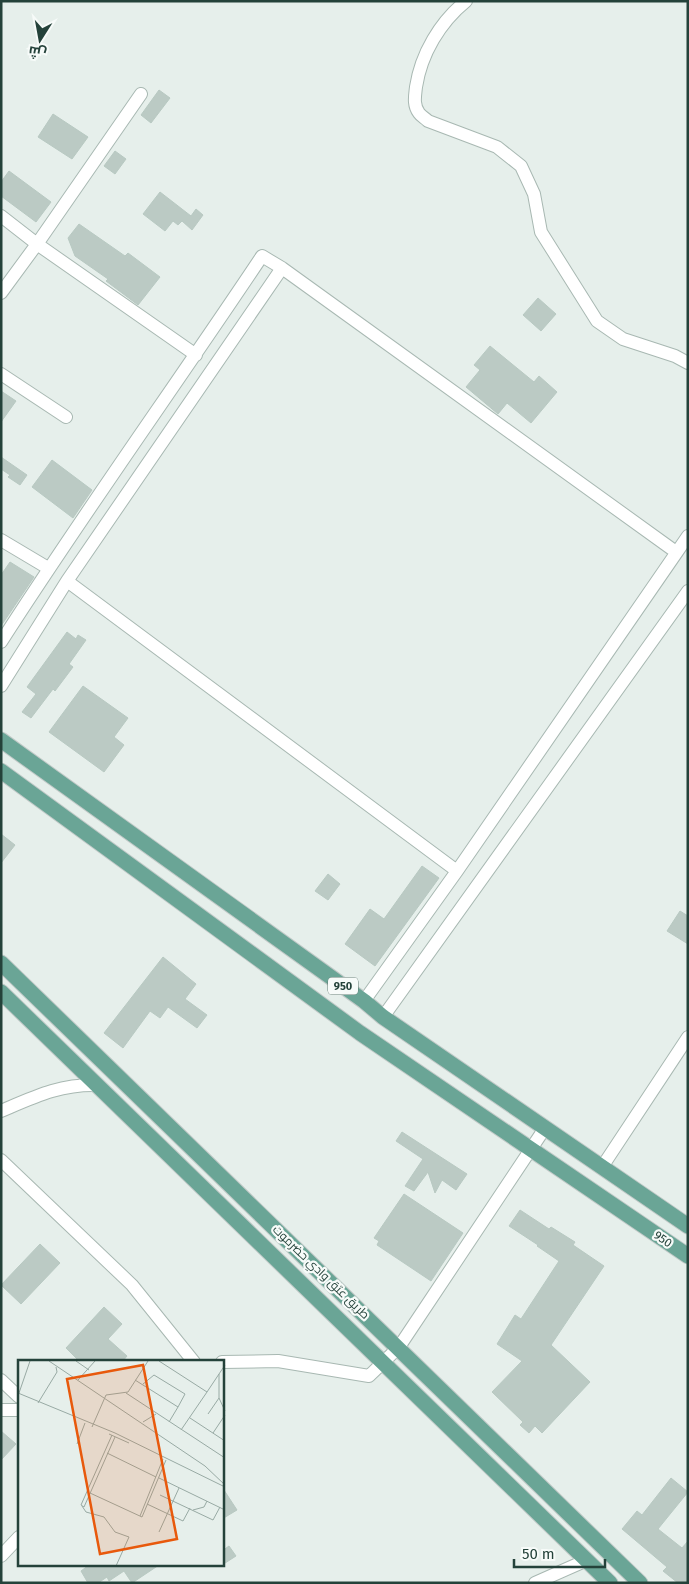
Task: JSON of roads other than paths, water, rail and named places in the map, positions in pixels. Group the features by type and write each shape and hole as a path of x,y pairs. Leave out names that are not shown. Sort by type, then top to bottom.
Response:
{"main road":[{"name":"950","path":"1,740 364,1001 383,1017 688,1226"},
{"name":"950","path":"1,771 360,1033 688,1256"},
{"name":"طريق عتق وادي حضرموت","path":"1,963 399,1347 640,1583"},
{"name":"طريق عتق وادي حضرموت","path":"1,992 610,1583"}],"street":[{"path":"466,1 454,11 432,41 419,69 414,100 419,113 428,121 497,147 521,166 534,194 541,232 598,321 623,338 675,356 688,363"},
{"path":"1,293 141,94"},
{"path":"1,216 37,244 196,355"},
{"path":"1,642 48,568 196,355 262,256 282,268 676,552"},
{"path":"1,686 67,581 282,268"},
{"path":"1,374 66,417"},
{"path":"364,1001 457,871 688,536"},
{"path":"1,540 48,568"},
{"path":"67,581 457,871"},
{"path":"383,1017 688,591"},
{"path":"602,1167 688,1037"},
{"path":"1,1110 59,1088 84,1084 97,1085"},
{"path":"224,1362 278,1361 369,1376 399,1347 545,1128"},
{"path":"1,1160 132,1285 192,1360"},
{"path":"1,1380 18,1396"},
{"path":"1,1410 18,1410"},
{"path":"1,1556 18,1539"},
{"path":"535,1583 587,1560"}]}
